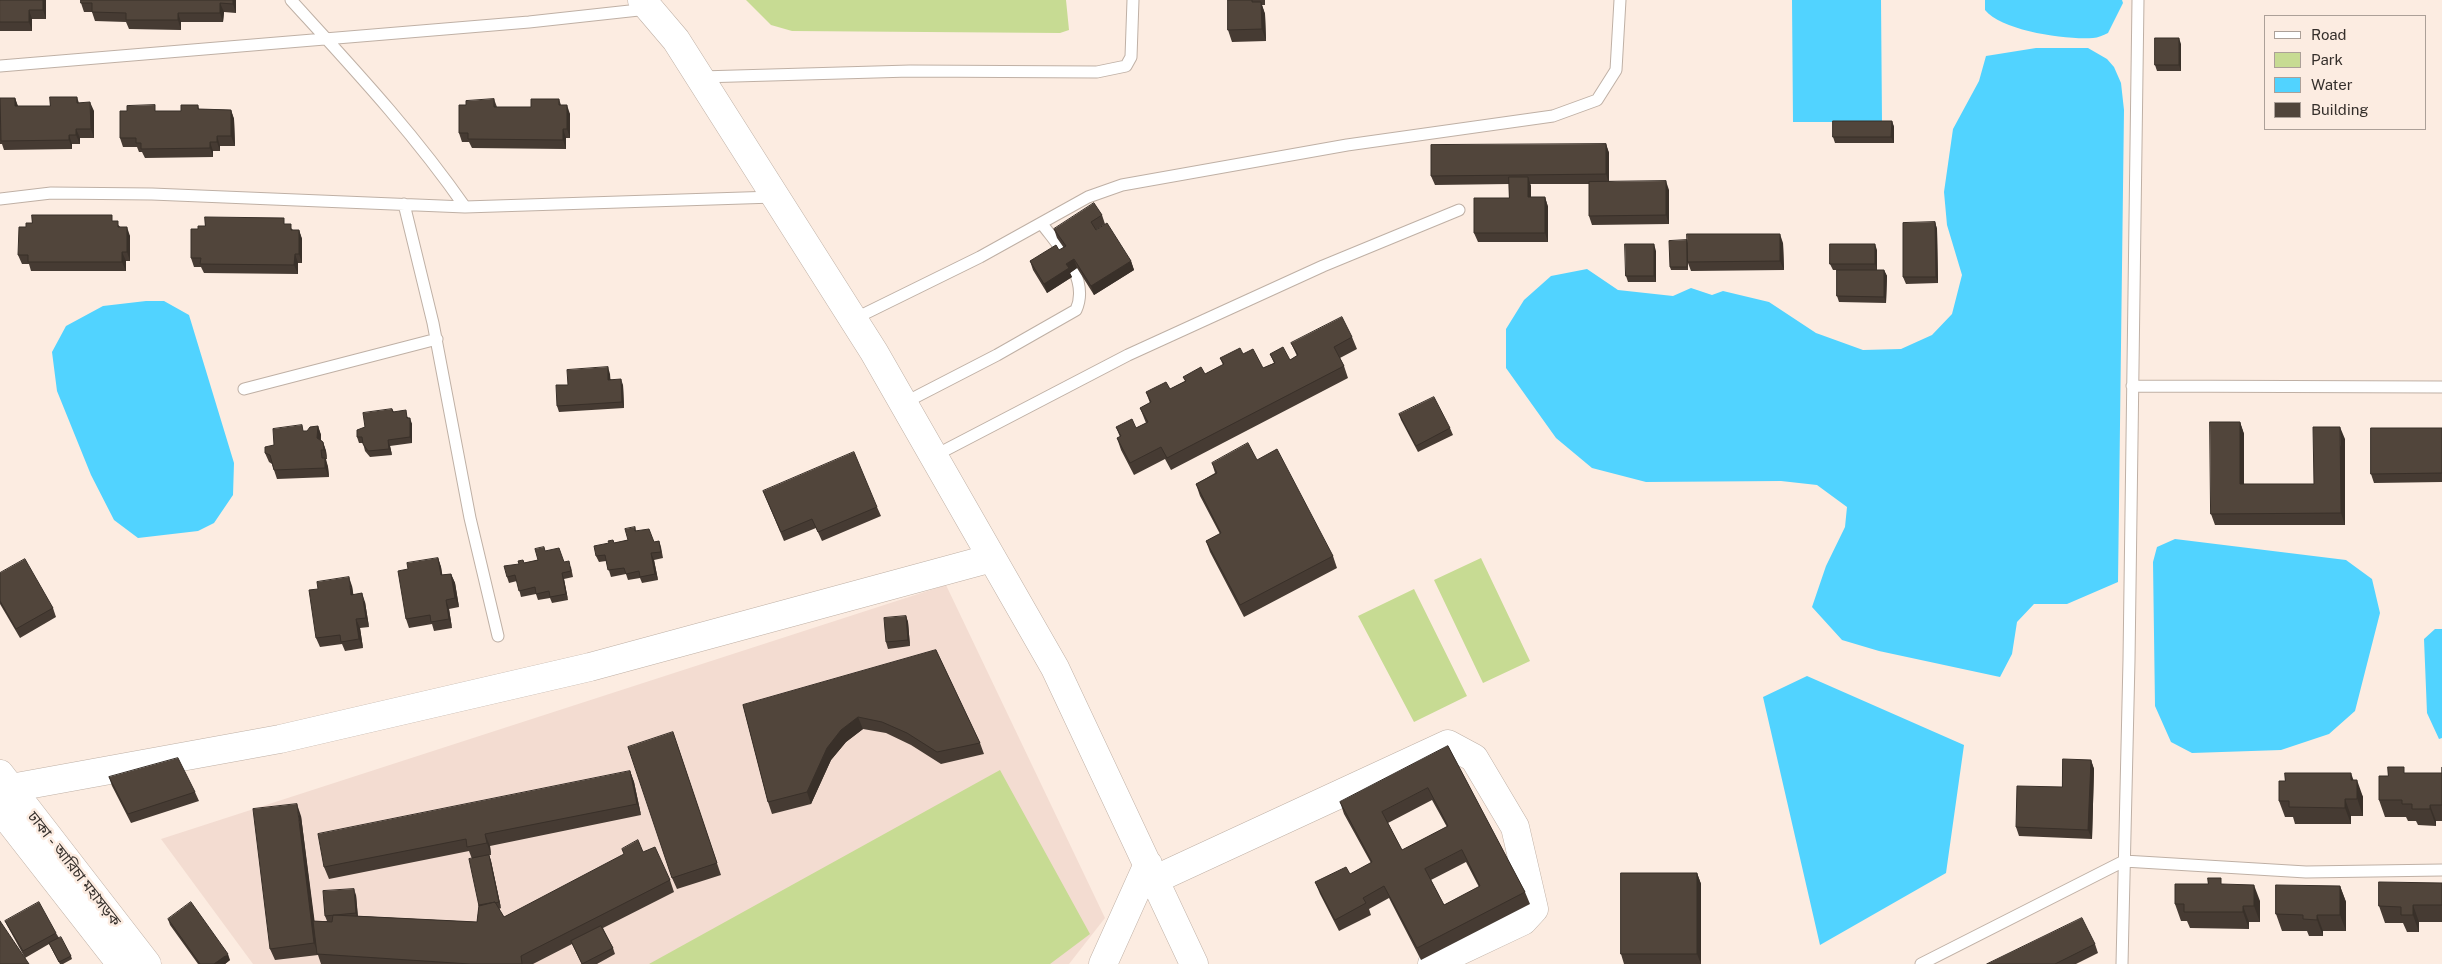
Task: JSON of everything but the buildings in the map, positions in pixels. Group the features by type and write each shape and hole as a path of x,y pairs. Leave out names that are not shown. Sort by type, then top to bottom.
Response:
{"main road":[{"path":"646,4 676,40 854,319 904,403 1055,668 1194,964"},
{"path":"121,964 4,790 280,739 590,667 992,558"},
{"path":"1103,964 1152,872 1448,744 1474,758 1515,827 1534,909 1523,921 1432,964"},
{"name":"ঢাকা - আরিচা মহাসড়ক","path":"4,790 147,964"}],"lane":[{"path":"291,0 381,98 431,158 465,207"},
{"path":"699,77 910,71 1096,72 1126,66 1131,57 1132,0"},
{"path":"854,319 1042,224 1088,197 1122,185 1347,145 1553,116 1598,100 1616,70 1620,0"},
{"path":"2122,964 2138,0"},
{"path":"0,66 529,22 646,4"},
{"path":"0,199 51,193 143,194 465,207 776,197"},
{"path":"404,204 437,338 470,518 498,636"},
{"path":"934,456 1128,355 1323,266 1459,210"},
{"path":"904,403 997,355 1076,310 1081,299 1075,273 1042,224"},
{"path":"244,389 437,338"},
{"path":"2132,386 2442,387"},
{"path":"1922,964 2124,861 2306,872 2442,870"}],"shaded area":[{"path":"946,585 1105,918 1069,964 253,964 161,839"}],"green space":[{"path":"746,0 1066,0 1069,30 1060,33 792,31 771,25"},
{"path":"1481,558 1530,661 1483,683 1434,580"},
{"path":"1414,589 1467,696 1414,722 1358,616"},
{"path":"1000,770 1090,934 1050,964 649,964"}],"water":[{"path":"1792,0 1881,0 1882,122 1793,122"},
{"path":"1985,0 2122,0 2123,3 2108,33 2097,37 2081,38 2051,36 2005,24 1985,10"},
{"path":"2036,48 2088,48 2107,59 2114,67 2121,83 2124,110 2118,582 2067,604 2034,604 2017,622 2012,654 2000,677 1879,651 1842,640 1812,607 1826,566 1845,527 1847,507 1817,485 1781,481 1646,482 1592,468 1556,438 1506,368 1506,329 1524,300 1551,276 1587,269 1618,290 1673,296 1691,288 1712,295 1723,291 1769,302 1816,333 1863,350 1901,349 1932,335 1952,314 1962,275 1947,225 1944,192 1953,129 1979,81 1986,56"},
{"path":"164,301 189,315 234,463 233,495 214,523 198,531 138,538 114,520 91,475 57,391 52,352 66,326 103,306"},
{"path":"2175,539 2346,560 2372,579 2380,613 2355,711 2329,734 2281,750 2192,753 2171,742 2155,706 2153,562 2157,547"},
{"path":"2435,629 2442,629 2442,738 2439,739 2427,713 2424,639"},
{"path":"1807,676 1964,745 1946,873 1820,945 1763,697"}]}
